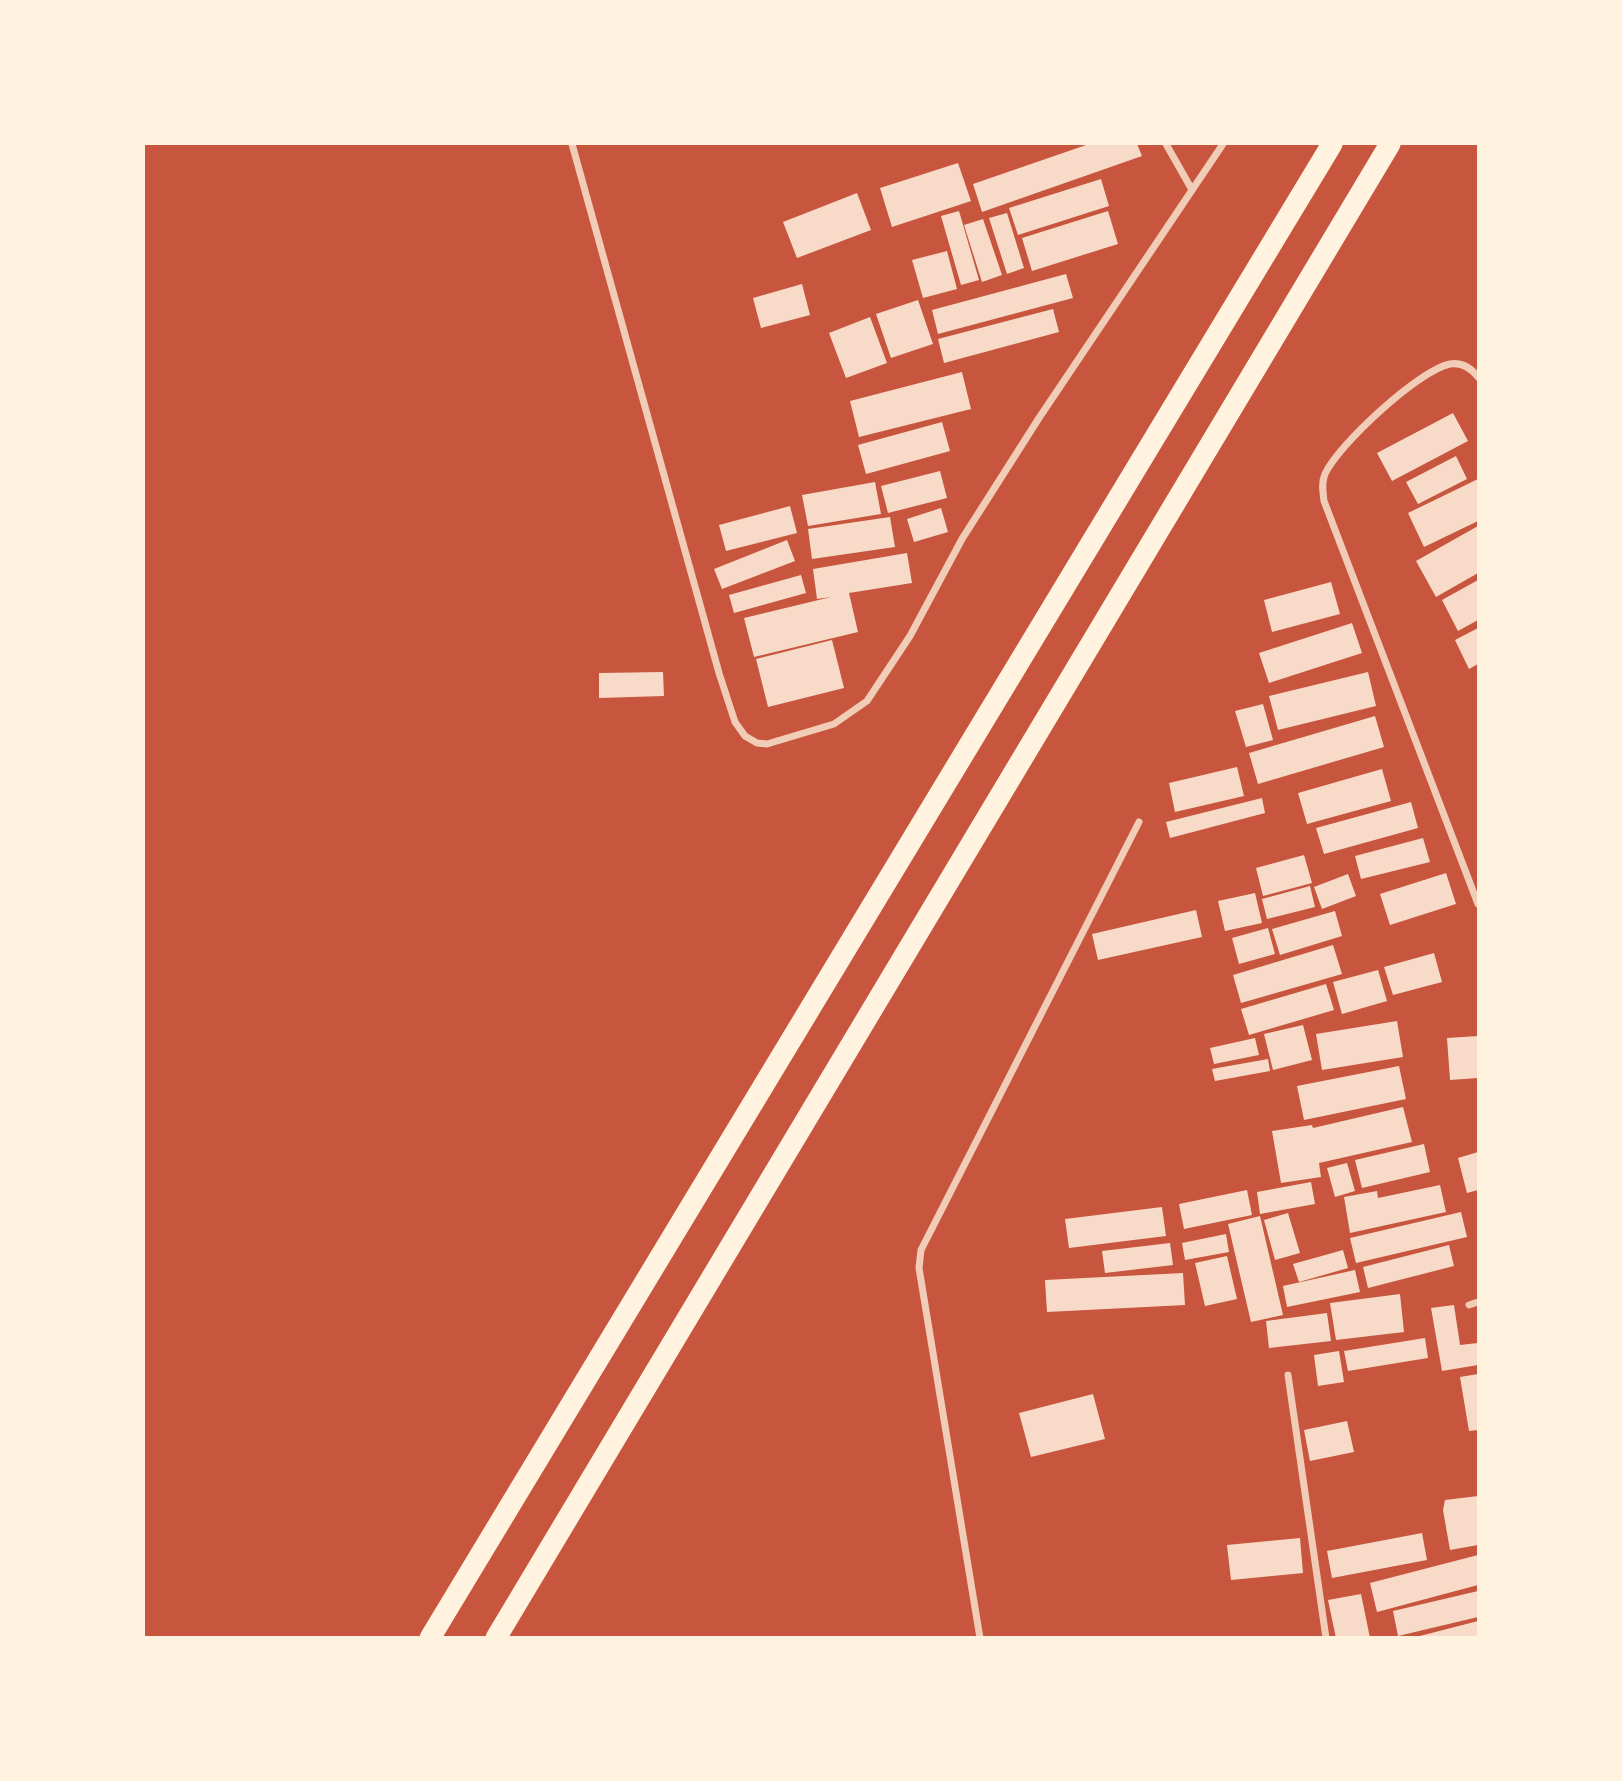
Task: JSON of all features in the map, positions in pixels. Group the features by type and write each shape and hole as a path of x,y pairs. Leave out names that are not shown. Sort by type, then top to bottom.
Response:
{"highway":[{"path":"430,1637 1332,144"},
{"path":"496,1637 1390,144"}],"street":[{"path":"572,144 735,722 750,740 767,744 843,720 867,701 910,636 962,539 1191,188 1223,144"},
{"path":"1166,144 1191,188"},
{"path":"1479,377 1467,366 1451,364 1438,369 1393,400 1333,459 1325,474 1322,489 1479,904"},
{"path":"980,1637 919,1268 921,1250 1139,822"},
{"path":"1469,1304 1479,1302"},
{"path":"1288,1375 1326,1637"}],"building":[{"path":"1089,144 1137,144 1142,156 982,212 973,184"},
{"path":"958,163 971,201 892,227 880,188"},
{"path":"1101,179 1109,206 1018,235 1009,208"},
{"path":"857,193 871,230 797,258 783,222"},
{"path":"959,211 979,280 961,285 941,216"},
{"path":"1108,211 1118,244 1032,271 1022,238"},
{"path":"1007,213 1024,268 1007,274 989,218"},
{"path":"983,219 1002,275 982,282 964,225"},
{"path":"947,251 957,289 923,298 912,260"},
{"path":"1066,274 1073,298 938,334 932,310"},
{"path":"802,284 810,315 761,328 753,298"},
{"path":"918,300 933,344 891,358 876,314"},
{"path":"1053,309 1059,332 944,363 938,339"},
{"path":"870,317 887,363 846,378 829,333"},
{"path":"962,372 971,409 859,437 850,401"},
{"path":"1453,413 1468,441 1392,481 1377,453"},
{"path":"942,422 950,451 866,474 858,445"},
{"path":"1456,456 1467,479 1418,504 1406,482"},
{"path":"940,471 947,498 888,513 881,486"},
{"path":"1478,479 1478,521 1424,547 1408,513"},
{"path":"875,482 881,514 808,526 802,495"},
{"path":"790,506 797,533 726,551 719,525"},
{"path":"941,508 948,532 914,542 907,519"},
{"path":"890,517 895,547 812,559 808,529"},
{"path":"1478,526 1478,573 1436,597 1416,561"},
{"path":"787,540 795,561 722,589 714,569"},
{"path":"907,553 912,583 849,593 858,632 754,657 744,618 831,597 817,599 813,569"},
{"path":"801,575 806,593 734,613 729,595"},
{"path":"1478,580 1478,620 1458,631 1442,600"},
{"path":"1331,582 1340,614 1272,632 1264,600"},
{"path":"1352,623 1362,653 1269,683 1259,653"},
{"path":"1478,628 1478,664 1469,669 1455,640"},
{"path":"832,640 844,688 768,707 756,659"},
{"path":"663,672 664,696 599,698 599,673"},
{"path":"1368,672 1376,706 1278,730 1269,696"},
{"path":"1263,704 1273,740 1246,747 1235,711"},
{"path":"1375,716 1384,747 1258,784 1249,753"},
{"path":"1237,767 1244,796 1175,812 1169,783"},
{"path":"1382,769 1391,801 1307,824 1298,793"},
{"path":"1262,798 1265,813 1170,838 1166,822"},
{"path":"1411,802 1418,828 1324,854 1316,828"},
{"path":"1423,838 1430,862 1361,879 1355,856"},
{"path":"1304,855 1312,883 1263,896 1256,868"},
{"path":"1446,873 1456,904 1390,925 1380,894"},
{"path":"1348,874 1356,896 1322,909 1314,887"},
{"path":"1310,886 1315,907 1267,919 1262,899"},
{"path":"1255,893 1262,923 1225,931 1218,901"},
{"path":"1196,910 1202,937 1098,960 1092,934"},
{"path":"1335,911 1342,936 1280,955 1272,929"},
{"path":"1268,928 1275,954 1239,964 1232,938"},
{"path":"1333,945 1342,974 1241,1003 1233,975"},
{"path":"1434,953 1442,982 1393,995 1384,967"},
{"path":"1378,970 1387,1001 1342,1014 1333,982"},
{"path":"1326,984 1334,1010 1249,1035 1241,1009"},
{"path":"1397,1021 1403,1057 1322,1070 1316,1034"},
{"path":"1303,1025 1312,1060 1273,1070 1264,1034"},
{"path":"1478,1036 1478,1078 1450,1080 1447,1038"},
{"path":"1255,1038 1259,1055 1214,1064 1210,1048"},
{"path":"1268,1059 1270,1071 1215,1081 1212,1069"},
{"path":"1399,1066 1406,1099 1304,1120 1297,1086"},
{"path":"1403,1107 1412,1142 1319,1163 1321,1177 1281,1183 1272,1131 1312,1125 1313,1128"},
{"path":"1424,1144 1430,1172 1362,1188 1355,1160"},
{"path":"1478,1152 1478,1190 1467,1193 1458,1158"},
{"path":"1347,1163 1355,1191 1335,1197 1327,1168"},
{"path":"1311,1182 1315,1204 1260,1214 1257,1192"},
{"path":"1440,1185 1446,1212 1350,1233 1344,1197 1377,1191 1378,1198"},
{"path":"1247,1190 1252,1215 1184,1229 1179,1204"},
{"path":"1162,1207 1166,1236 1069,1248 1065,1219"},
{"path":"1461,1212 1467,1237 1356,1263 1350,1238"},
{"path":"1288,1213 1300,1253 1275,1260 1264,1220"},
{"path":"1260,1216 1283,1315 1251,1322 1228,1224"},
{"path":"1226,1234 1229,1252 1185,1260 1182,1243"},
{"path":"1170,1243 1173,1265 1105,1273 1102,1251"},
{"path":"1449,1245 1454,1266 1368,1288 1363,1267"},
{"path":"1343,1250 1348,1268 1299,1282 1293,1264"},
{"path":"1227,1256 1237,1299 1205,1306 1195,1263"},
{"path":"1355,1270 1360,1292 1287,1307 1283,1286"},
{"path":"1183,1273 1185,1305 1047,1312 1045,1280"},
{"path":"1400,1294 1404,1332 1336,1340 1330,1303"},
{"path":"1454,1305 1460,1345 1478,1343 1478,1365 1442,1371 1431,1308"},
{"path":"1327,1313 1331,1341 1269,1348 1266,1321"},
{"path":"1425,1338 1428,1358 1348,1371 1344,1351"},
{"path":"1339,1351 1344,1382 1318,1386 1314,1355"},
{"path":"1478,1374 1478,1430 1469,1431 1460,1377"},
{"path":"1093,1394 1105,1439 1031,1457 1019,1413"},
{"path":"1347,1421 1354,1452 1310,1461 1304,1430"},
{"path":"1478,1496 1478,1545 1450,1550 1443,1510 1445,1500"},
{"path":"1422,1533 1427,1560 1332,1578 1327,1551"},
{"path":"1300,1538 1303,1573 1231,1580 1227,1545"},
{"path":"1478,1555 1478,1585 1377,1612 1370,1583"},
{"path":"1478,1591 1478,1617 1398,1636 1393,1611"},
{"path":"1361,1594 1370,1638 1336,1638 1328,1600"},
{"path":"1478,1621 1478,1638 1416,1638 1416,1637"}]}
